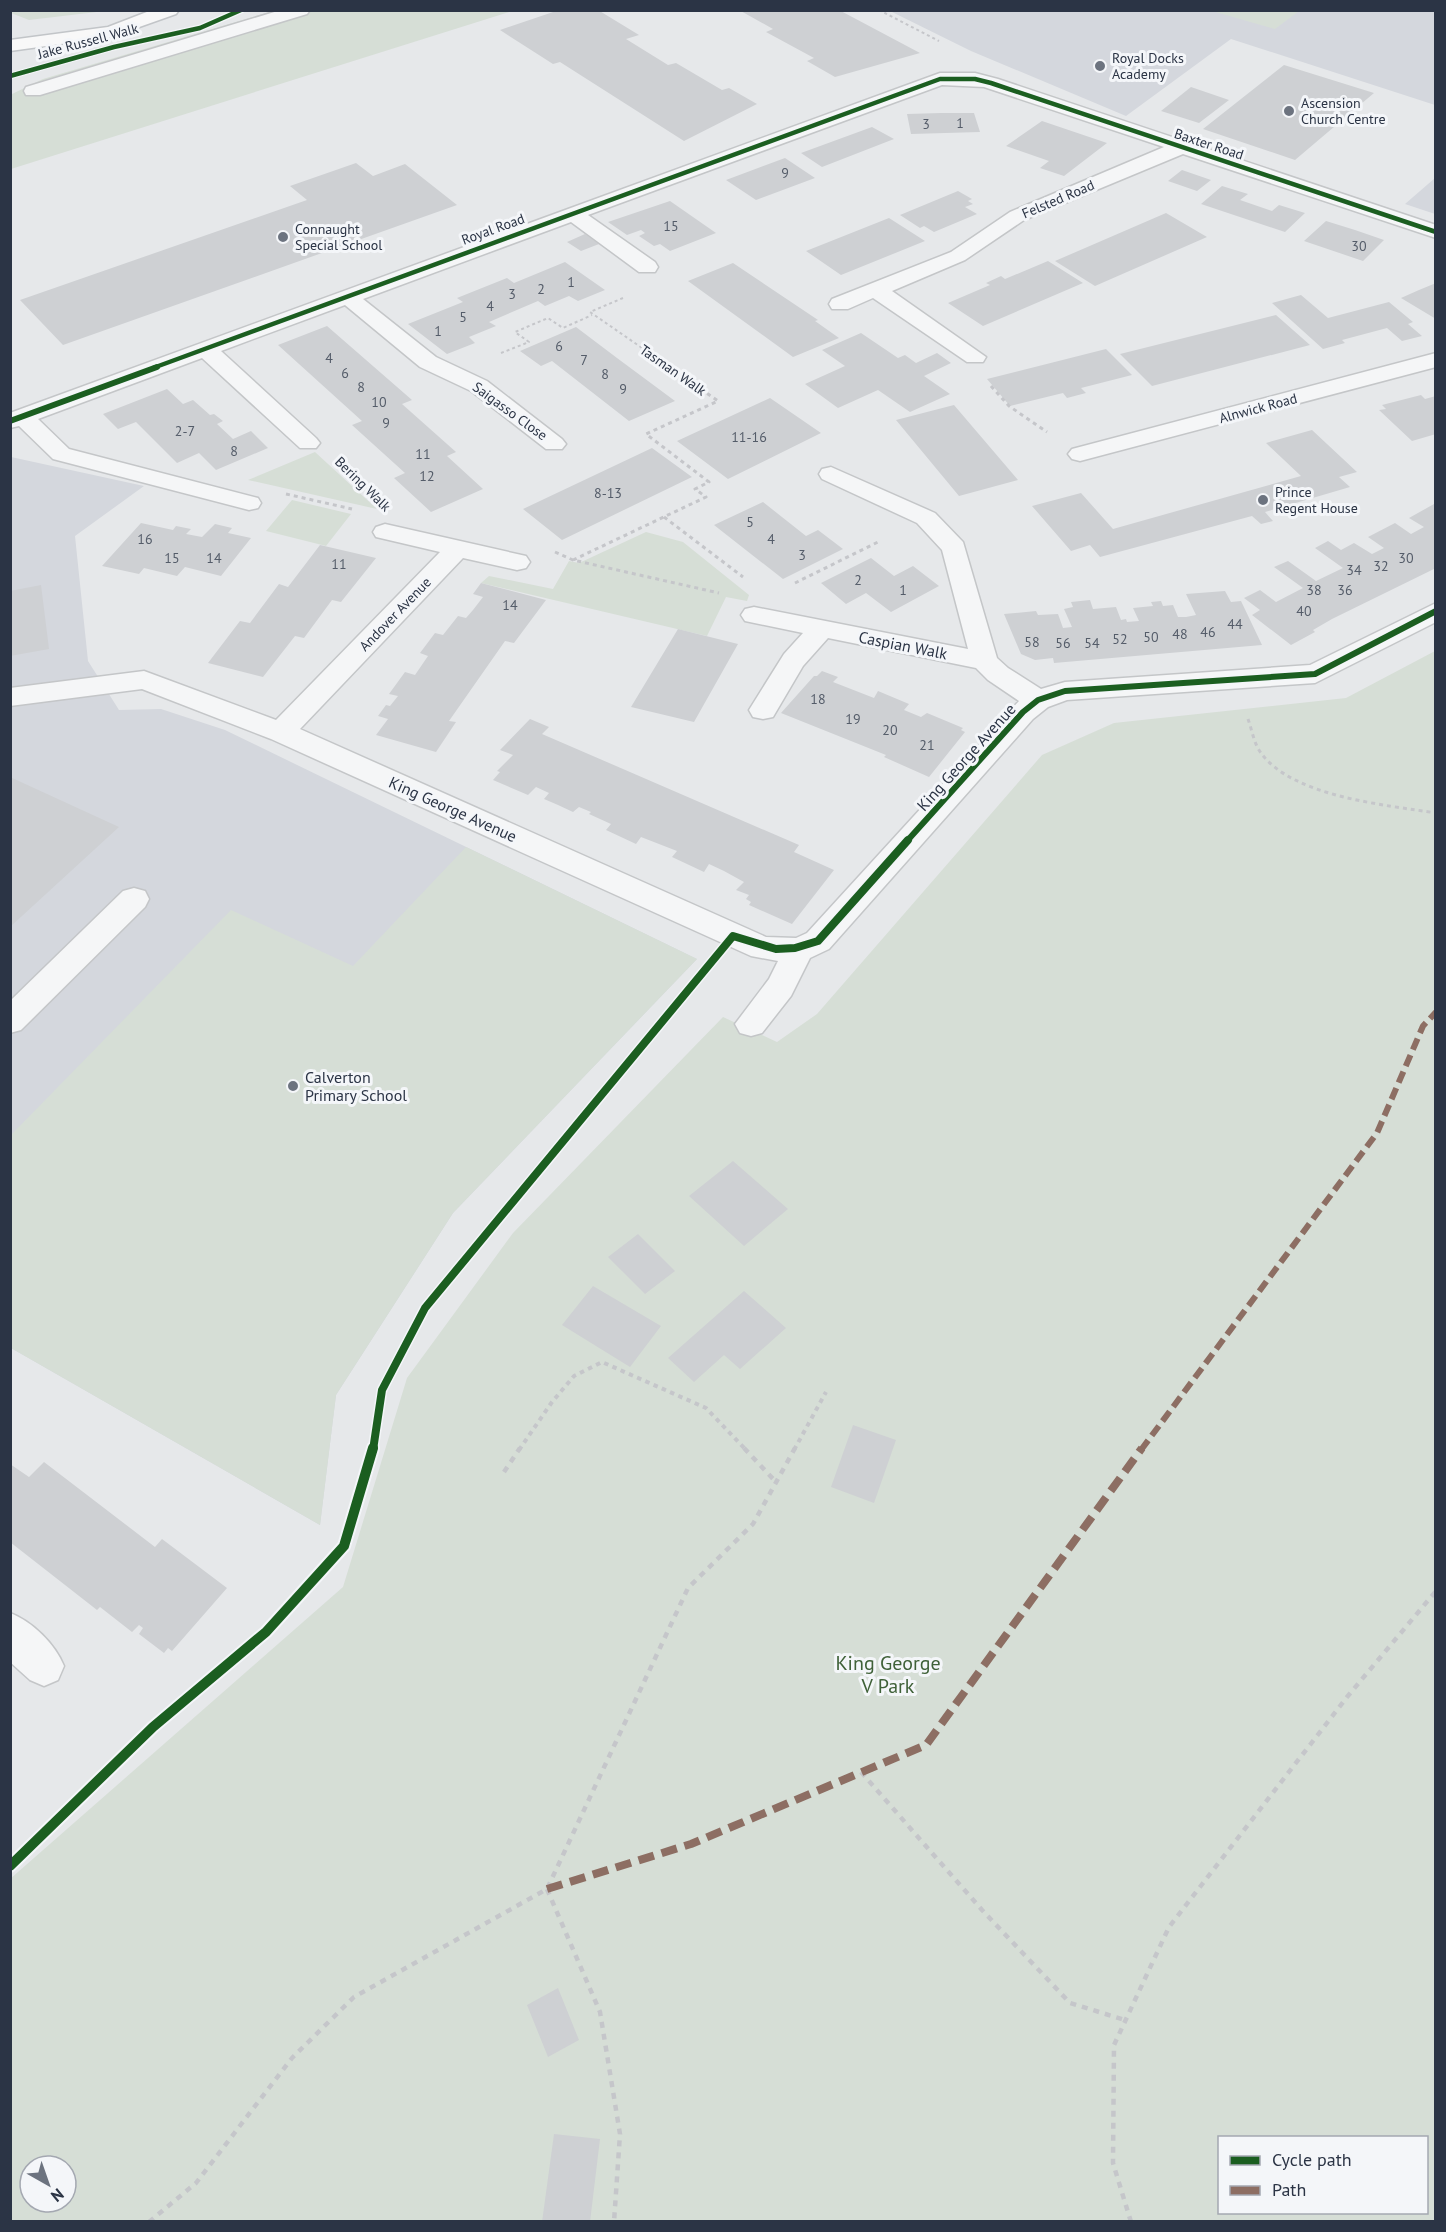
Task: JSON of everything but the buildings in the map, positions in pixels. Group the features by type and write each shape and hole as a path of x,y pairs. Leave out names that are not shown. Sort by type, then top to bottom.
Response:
{"main road":[{"path":"21,27 42,29 85,25 142,10"},
{"path":"10,46 111,32 170,10"}],"street":[{"path":"33,91 301,10"},
{"name":"Royal Road","path":"16,419 940,79 975,79"},
{"name":"Baxter Road","path":"975,79 1436,232"},
{"name":"Felsted Road","path":"840,304 958,256 1017,216 1180,148"},
{"path":"1329,197 1351,181"},
{"path":"573,214 647,267"},
{"path":"876,290 975,357"},
{"name":"Saigasso Close","path":"348,297 428,362 479,386 554,444"},
{"path":"205,349 308,443"},
{"name":"Alnwick Road","path":"1080,454 1436,360"},
{"path":"16,419 61,454 249,503"},
{"path":"831,474 926,518 954,548 985,661"},
{"path":"385,532 517,562"},
{"name":"Andover Avenue","path":"281,732 457,549"},
{"name":"Caspian Walk","path":"762,608 822,629 985,661"},
{"name":"King George Avenue","path":"10,698 105,683 144,680 281,732 762,948 799,950 818,941 1023,712 1038,700 1065,691 1315,674 1436,611"},
{"path":"763,710 793,660 822,629"},
{"name":"King George Avenue","path":"985,661 998,674 1038,700"},
{"path":"10,1021 134,899"},
{"path":"751,1024 780,987 799,950"},
{"path":"10,1633 44,1666"}],"path":[{"path":"879,10 961,53 975,79"},
{"path":"500,354 529,342 515,332 526,327 548,318 562,328 593,314 590,312 628,296"},
{"path":"975,357 975,365 981,375 1009,406 1080,454"},
{"path":"762,608 664,517 573,560 762,608 926,518"},
{"path":"1232,679 1261,754 1278,770 1316,789 1366,802 1436,813"},
{"path":"504,1472 552,1402 574,1376 602,1362 706,1408 776,1482"},
{"path":"148,2222 196,2183 292,2058 354,1997 547,1889 688,1588 753,1524 826,1392"},
{"path":"1131,2222 1113,2163 1114,2045 1169,1927 1347,1697 1436,1591"},
{"path":"861,1772 982,1910 1070,2003 1125,2020"},
{"path":"547,1889 600,2012 620,2134 614,2222"}],"shaded area":[{"name":"Royal Docks Academy","path":"890,11 1435,11 1435,105 1231,39 1126,116 971,51"},
{"path":"1435,178 1435,214 1405,204"},
{"name":"Calverton Primary School","path":"11,457 144,486 75,536 88,661 119,710 161,709 225,730 697,959 453,1213 336,1395 320,1525 11,1348"}],"green space":[{"path":"11,10 105,11 29,20 11,13"},
{"path":"1299,10 1275,29 1212,11"},
{"path":"273,11 512,11 11,169 10,95 43,79"},
{"path":"315,452 377,509 248,480"},
{"path":"292,500 351,514 326,546 266,531"},
{"path":"646,532 683,542 749,595 747,601 726,597 707,636 481,583 489,576 553,589 569,561 579,563"},
{"name":"King George V Park","path":"1435,651 1435,2221 11,2221 10,1879 343,1587 407,1378 513,1233 723,1017 777,1042 817,1014 1042,755 1114,723 1346,698"},
{"name":"Calverton Primary School","path":"466,847 697,959 453,1213 336,1395 320,1525 11,1348 11,1135 231,910 353,966"}],"marked path":[{"path":"547,1889 691,1844 926,1745 1075,1538 1377,1133 1423,1026 1436,1012"}],"cycle path":[{"name":"Jake Russell Walk","path":"10,76 114,47 200,28 241,10"},
{"path":"10,421 940,79 975,79 991,83 1436,232"},
{"path":"10,1866 153,1727 266,1632 344,1546 371,1462 382,1390 425,1308 733,936 756,945 776,949 795,948 818,941 1023,712 1038,700 1065,691 1315,674 1436,611"}],"place":[{"name":"Royal Docks Academy","path":"1100,66"},
{"name":"Ascension Church Centre","path":"1289,111"},
{"name":"Connaught Special School","path":"283,237"},
{"name":"Prince Regent House","path":"1263,500"},
{"name":"Calverton Primary School","path":"293,1086"}]}
